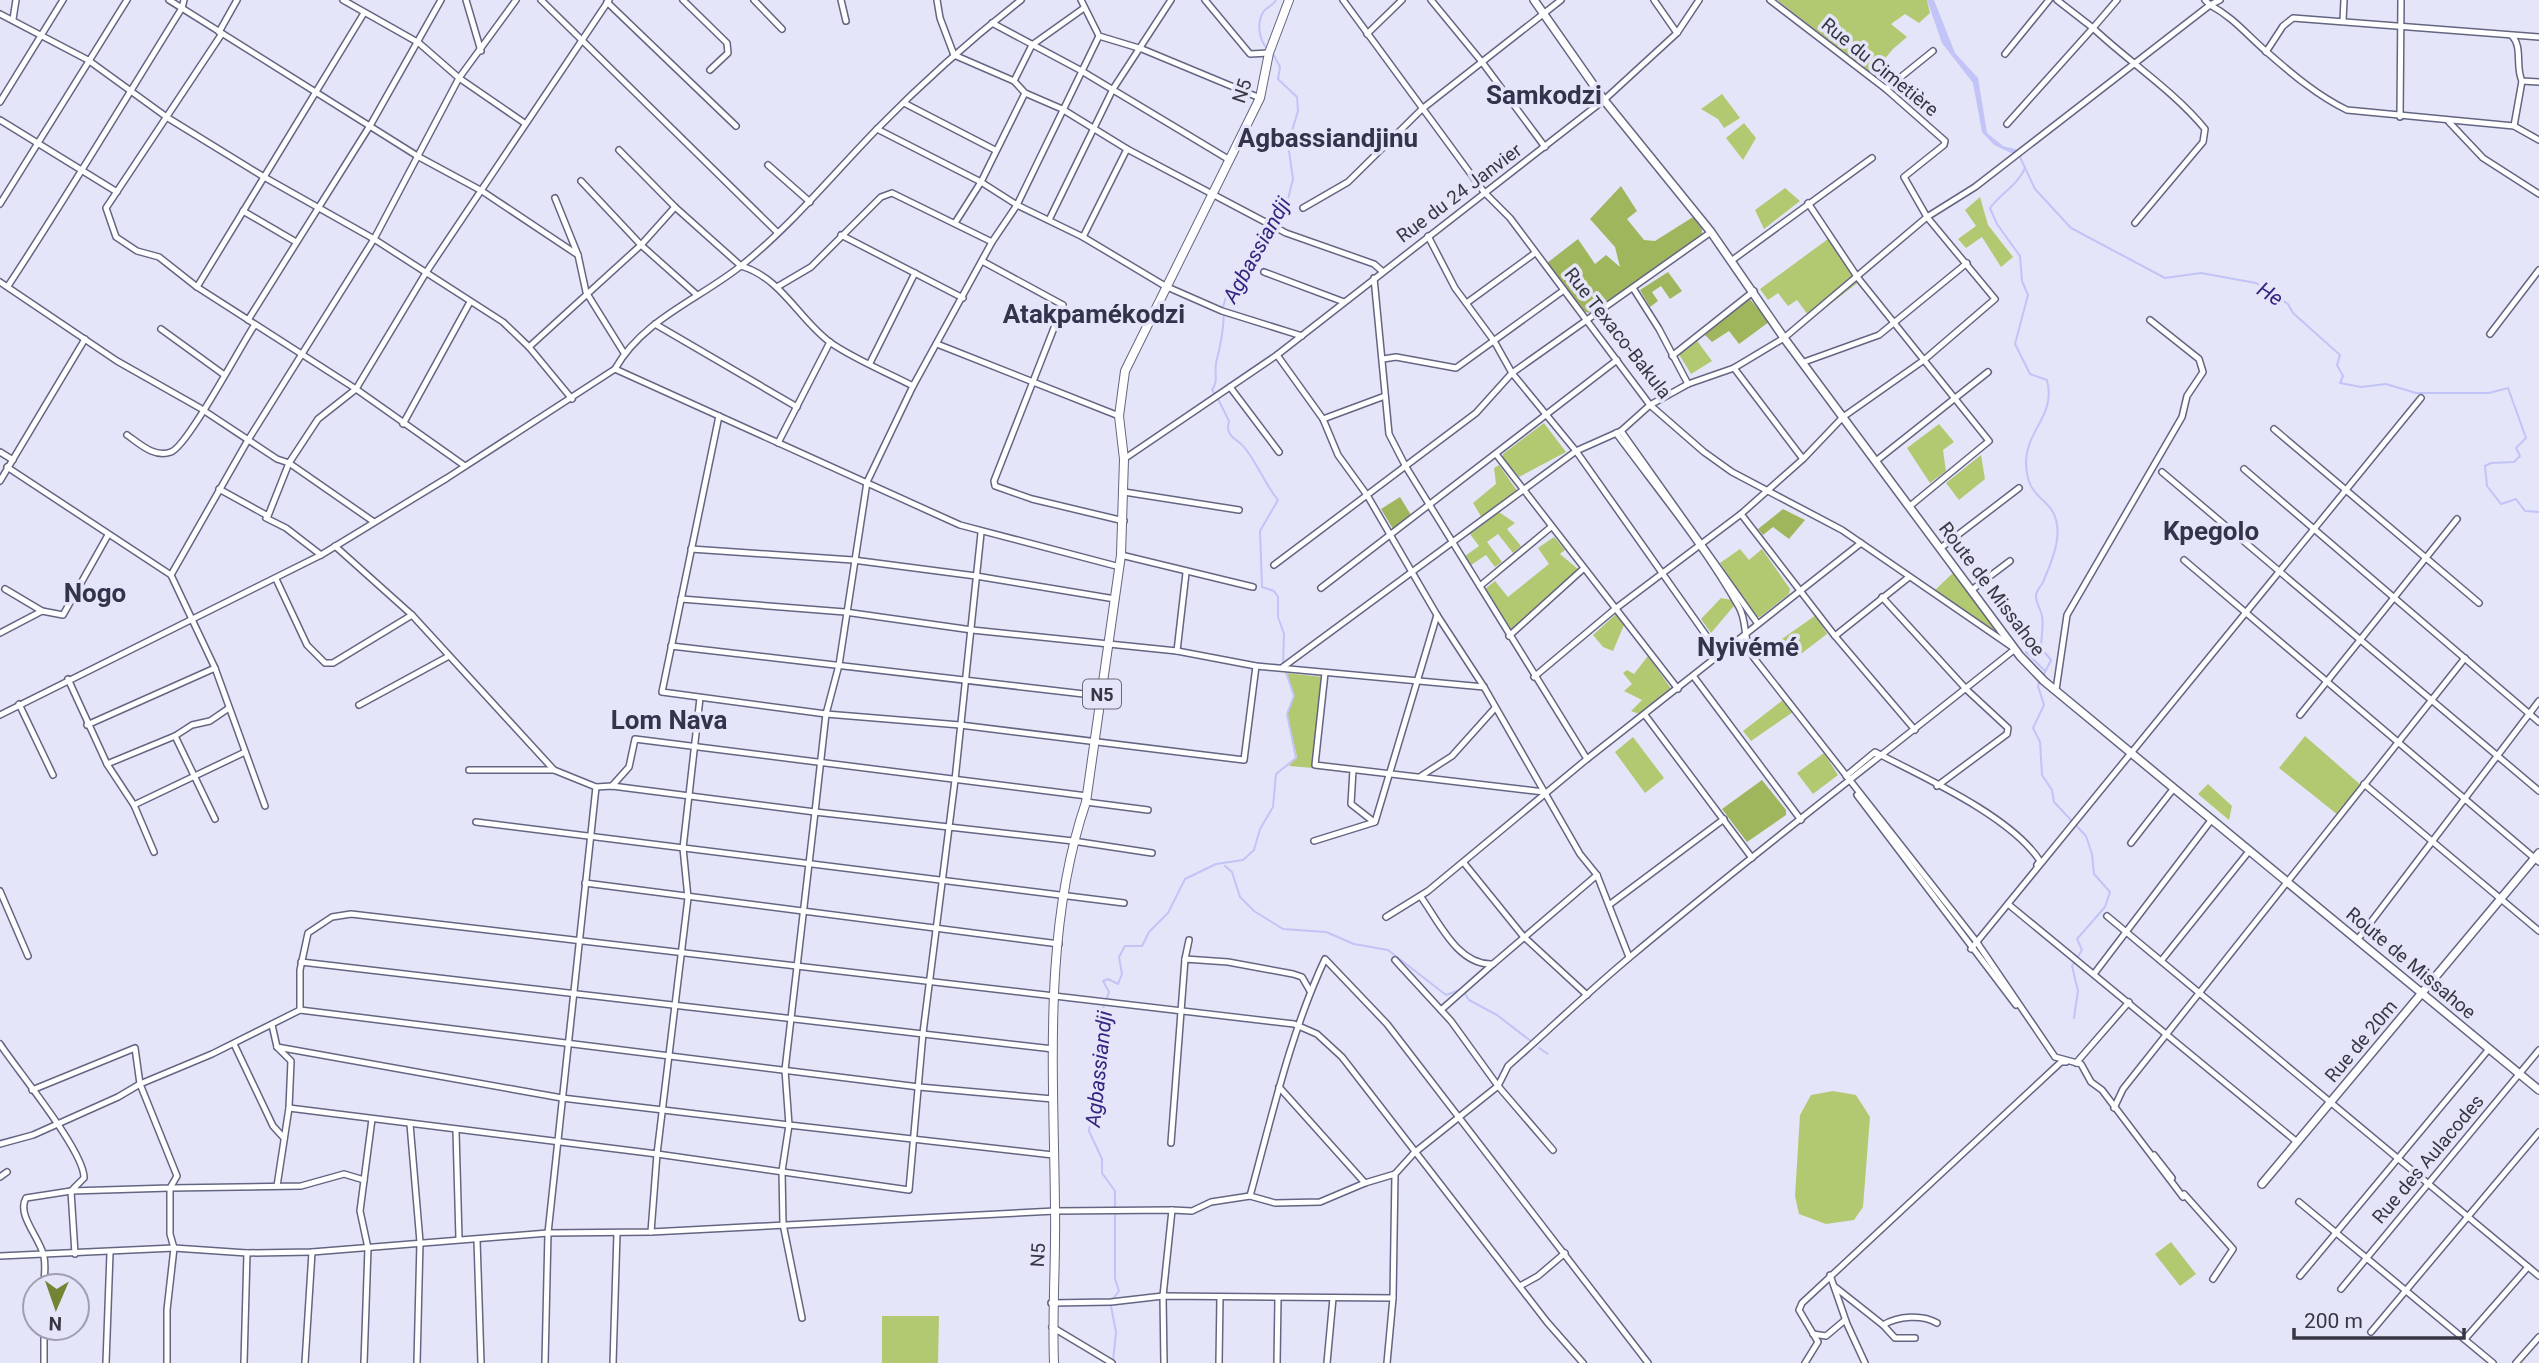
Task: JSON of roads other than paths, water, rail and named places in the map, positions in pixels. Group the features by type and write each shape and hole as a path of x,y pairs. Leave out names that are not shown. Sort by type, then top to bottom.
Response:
{"main road":[{"name":"N5","path":"1054,1363 1051,1303 1055,1211 1055,1049 1052,994 1073,841 1087,799 1120,567 1124,522 1124,458 1119,416 1125,371 1259,97 1270,51 1289,0"},
{"name":"Route de Missahoe","path":"1534,0 1604,100 1711,232 1784,338 1942,547 2015,649 2041,679 2539,1090"},
{"name":"Rue de 20m","path":"2262,1184 2538,858"}],"street":[{"path":"13,19 16,0"},
{"path":"0,102 63,0"},
{"path":"0,204 127,0"},
{"path":"169,0 419,156 482,191 578,255"},
{"path":"8,286 82,173 182,8 184,0"},
{"path":"237,0 168,118 106,208 116,237 137,251 159,257 197,287 356,389 465,466"},
{"path":"343,0 419,43 459,78 523,122"},
{"path":"127,435 152,452 171,452 183,444 204,412 222,374 296,242 371,124 441,0"},
{"path":"466,0 481,51"},
{"path":"171,575 248,440 374,239 459,78 516,0"},
{"path":"541,0 777,232"},
{"path":"683,0 727,43 728,53 710,71"},
{"path":"754,0 782,29"},
{"path":"841,0 846,21"},
{"path":"937,0 940,18 954,55 1014,81 1025,93 1062,109 1127,149 1286,233 1374,264 1382,271"},
{"path":"0,715 320,555 572,399 615,369 624,353 655,324 741,266 810,202 877,129 954,55 1021,0"},
{"path":"1081,0 1099,36 1142,49 1259,97"},
{"path":"1049,220 1113,89 1142,49 1162,10 1171,0"},
{"path":"1205,0 1250,54 1270,51"},
{"name":"Rue Texaco-Bakula","path":"1343,0 1484,192 1564,290 1650,405 1704,452 1861,544 2015,649"},
{"path":"1367,34 1402,0"},
{"path":"1431,0 1482,62 1545,147"},
{"path":"1303,208 1348,182 1422,109 1561,0"},
{"path":"1654,0 1677,33"},
{"name":"Rue du 24 Janvier","path":"1124,458 1277,355 1545,147 1604,100 1677,33 1699,0"},
{"name":"Rue du Cimetière","path":"1770,0 1886,89 1945,141 1944,145 1904,177 1927,217"},
{"path":"2005,54 2049,0"},
{"path":"2057,0 2186,107 2205,129 2206,136 2135,223"},
{"path":"2007,124 2117,0"},
{"path":"1283,667 1576,451 1617,431 1650,405 1688,384 1734,368 1784,338 1927,217 2014,156 2207,2 2220,0"},
{"path":"2343,21 2344,0"},
{"path":"2400,117 2401,0"},
{"path":"266,518 289,463 318,419 356,389 427,271 482,191 523,122 608,1 736,126"},
{"path":"2207,2 2240,25 2266,52 2329,101 2347,110 2449,122 2514,126 2539,140"},
{"path":"1014,81 1032,45 1084,8"},
{"path":"197,287 364,13"},
{"path":"0,14 88,60 168,118 427,271 503,322 529,347 572,399"},
{"path":"2266,52 2283,26 2293,18 2323,23 2343,21 2539,37"},
{"path":"992,23 1113,89 1228,159"},
{"path":"802,1318 783,1224 782,1171 789,1125 785,1070 826,714 839,665 867,482 913,386 992,242 1017,205 1080,70 1099,36"},
{"path":"2512,36 2517,42 2519,75 2522,81 2514,126"},
{"path":"1886,89 1933,51"},
{"path":"2522,81 2539,82"},
{"path":"955,223 981,182 1025,93"},
{"path":"904,103 995,150"},
{"path":"0,120 82,173 117,192"},
{"path":"2449,122 2483,158 2539,194"},
{"path":"877,129 981,182 1017,205 1083,237 1165,286 1222,311 1301,336"},
{"path":"1083,237 1127,149"},
{"path":"619,150 675,207 741,266 754,270 777,287 830,342 913,386"},
{"path":"1731,261 1872,158"},
{"path":"768,165 810,202"},
{"path":"581,181 641,245 696,294"},
{"path":"777,287 811,267 881,197 892,193 992,242"},
{"path":"555,198 578,255 586,292 624,353"},
{"path":"1808,203 1858,278 1989,441 1910,506"},
{"path":"529,347 586,292 641,245 675,207"},
{"path":"243,211 296,242"},
{"path":"1534,677 1615,609 1741,514 1803,459 1843,417 1924,360 1995,299 1927,217"},
{"path":"1274,565 1476,413 1512,373 1711,232"},
{"path":"841,235 962,298"},
{"path":"1428,236 1455,288 1468,302 1512,373 1576,451 1661,576 1720,655"},
{"path":"1468,302 1535,253"},
{"path":"982,261 1063,305 994,481 995,486 1124,522"},
{"path":"1804,362 1866,342 1967,262"},
{"path":"2490,334 2539,270"},
{"path":"1264,272 1343,302"},
{"path":"870,363 915,273"},
{"path":"1374,278 1389,434 1406,467 1587,759"},
{"path":"0,282 85,339 289,463 374,522"},
{"path":"1633,288 1688,384"},
{"path":"1383,359 1410,359 1451,369 1462,366 1564,290"},
{"path":"1672,356 1754,292"},
{"path":"403,424 470,302"},
{"path":"2056,690 2067,615 2182,417 2187,396 2203,372 2199,359 2150,320"},
{"path":"655,324 797,407"},
{"path":"161,329 222,374"},
{"path":"0,481 85,339"},
{"path":"778,443 830,342"},
{"path":"937,344 1119,416"},
{"path":"1277,355 1323,419 1338,455 1367,495 1437,615 1485,687 1580,854 1597,875 1629,957"},
{"path":"1321,588 1496,454 1546,412 1617,360"},
{"path":"1734,368 1803,459"},
{"path":"615,369 981,533 1120,567"},
{"path":"1876,460 1988,372"},
{"path":"1230,387 1279,452"},
{"path":"1323,419 1385,396"},
{"path":"1971,949 2421,398"},
{"path":"719,416 662,692 826,714 960,725 1244,760 1256,666"},
{"path":"2274,429 2479,603"},
{"path":"1617,431 1701,542 1758,624"},
{"path":"1617,431 1693,536 1741,610 1746,646 1846,778 1976,941 2055,1057 2081,1064 2183,1197"},
{"path":"0,452 13,460"},
{"path":"1496,454 1678,689"},
{"path":"7,467 171,575 215,668 265,806"},
{"path":"2244,469 2539,722"},
{"path":"2162,472 2539,792"},
{"path":"1942,547 2019,488"},
{"path":"219,489 286,528 320,555"},
{"path":"1124,492 1240,510"},
{"path":"1741,514 1835,636 1915,730"},
{"path":"2300,715 2457,519"},
{"path":"1480,586 1551,527"},
{"path":"289,1108 456,1131 657,1154 909,1190 923,1033 956,780 981,533"},
{"path":"5,589 43,611 63,615 108,536"},
{"path":"1385,916 1421,897 1544,792 1861,544"},
{"path":"335,546 412,615 554,770"},
{"path":"691,549 853,560 976,576 1115,599"},
{"path":"1121,555 1186,573 1253,587"},
{"path":"2185,560 2538,858"},
{"path":"1973,589 2010,561"},
{"path":"1509,636 1583,569"},
{"path":"1177,651 1186,573"},
{"path":"1835,636 1909,577"},
{"path":"276,579 307,645 325,663 333,663 412,615"},
{"path":"1882,597 1967,690 2008,728 2008,732 1937,786"},
{"path":"681,599 845,612 972,630 1177,651 1256,666 1485,687"},
{"path":"0,633 43,611"},
{"path":"1374,822 1437,615"},
{"path":"1741,639 1971,949 2061,1062"},
{"path":"671,646 965,678 1101,696"},
{"path":"1846,778 1915,730 2015,649"},
{"path":"359,705 449,656"},
{"path":"2213,1279 2233,1249 2195,1208 2114,1108 2123,1089 2465,658"},
{"path":"87,725 215,668"},
{"path":"1325,673 1315,765 1544,792"},
{"path":"1694,677 1801,820"},
{"path":"68,679 87,725 107,764 134,805 154,852"},
{"path":"651,1232 657,1154 688,898 683,848 701,698"},
{"path":"2358,939 2539,701"},
{"path":"19,704 53,775"},
{"path":"107,764 175,736 229,708"},
{"path":"1420,776 1452,757 1495,708"},
{"path":"1645,715 1752,858"},
{"path":"175,736 215,819"},
{"path":"612,786 629,767 635,739 820,760 1148,810"},
{"path":"134,805 245,752"},
{"path":"0,1256 44,1257 174,1248 247,1253 312,1252 548,1233 651,1232 1055,1211 1192,1211 1211,1202 1250,1196 1275,1203 1320,1202 1395,1174 1459,1115 1497,1086 1508,1066 1629,957 1801,820 1875,752 1975,806 2030,846 2040,861 1976,941"},
{"path":"1882,755 1989,815 2024,840"},
{"path":"469,770 554,770 596,788 612,786 688,798 1073,841 1152,853"},
{"path":"1353,770 1351,804 1374,822"},
{"path":"2364,784 2539,931"},
{"path":"545,1363 548,1233 596,788"},
{"path":"2130,843 2174,788"},
{"path":"1609,905 1724,819"},
{"path":"2094,974 2212,819"},
{"path":"476,822 1124,903"},
{"path":"1314,841 1374,822"},
{"path":"2161,961 2250,850"},
{"path":"1464,863 1523,936 1587,995"},
{"path":"1441,1010 1523,936 1597,875"},
{"path":"585,883 1059,944"},
{"path":"0,891 28,956"},
{"path":"1421,897 1465,957 1481,964 1493,964"},
{"path":"2008,904 2297,1142"},
{"path":"300,1010 301,962 308,933 339,915 411,920 579,942 931,980 1299,1026 1328,1042 1342,1057 1583,1363"},
{"path":"2107,916 2539,1276"},
{"path":"1171,1143 1185,959 1189,940"},
{"path":"1185,959 1293,974 1302,977 1310,991"},
{"path":"1250,1196 1279,1087 1310,991 1325,959 1387,1024 1648,1363"},
{"path":"1395,960 1441,1010 1497,1086 1553,1150"},
{"path":"301,962 1055,1049"},
{"path":"1806,1362 1818,1345 1799,1306 2061,1062 2078,1063 2129,1002"},
{"path":"0,1143 33,1135 58,1124 140,1084 234,1044 300,1010 919,1087 1053,1099"},
{"path":"272,1025 277,1047 291,1061 289,1108 277,1186"},
{"path":"0,1044 58,1124 84,1173 84,1178 71,1191 75,1254"},
{"path":"234,1044 273,1126 284,1138"},
{"path":"277,1047 562,1098 1054,1155"},
{"path":"32,1090 132,1048 137,1049 140,1084 177,1176 170,1188 170,1234 174,1248 167,1310 167,1363"},
{"path":"2300,1276 2489,1049"},
{"name":"Rue des Aulacodes","path":"2341,1289 2539,1050"},
{"path":"1279,1087 1365,1183"},
{"path":"364,1363 368,1248 360,1211 372,1119"},
{"path":"410,1124 420,1242 417,1363"},
{"path":"456,1131 460,1239"},
{"path":"2371,1332 2539,1132"},
{"path":"0,1177 7,1172"},
{"path":"44,1272 44,1257 26,1216 23,1200 39,1194 301,1186 344,1174 364,1180"},
{"path":"1387,1363 1393,1298 1395,1174"},
{"path":"2300,1202 2493,1363"},
{"path":"1164,1363 1163,1296 1172,1210"},
{"path":"613,1363 617,1233"},
{"path":"477,1240 481,1363"},
{"path":"305,1363 312,1252"},
{"path":"106,1363 110,1253"},
{"path":"244,1363 247,1253"},
{"path":"1520,1286 1538,1276 1565,1253"},
{"path":"2465,1339 2528,1267"},
{"path":"1830,1275 1845,1320 1865,1363"},
{"path":"1835,1287 1883,1325 1895,1338 1915,1338"},
{"path":"1051,1303 1111,1302 1163,1296 1393,1298"},
{"path":"1219,1363 1220,1297"},
{"path":"1327,1363 1333,1297"},
{"path":"1277,1363 1278,1298"},
{"path":"1883,1325 1903,1317 1930,1319 1937,1323"},
{"path":"1813,1334 1826,1336 1845,1320"},
{"path":"1052,1327 1112,1363"},
{"path":"2516,1363 2539,1336"},
{"path":"44,1342 44,1363"}],"water":[{"path":"1927,0 1934,0 1955,53 1978,78 1987,133 2003,146 2018,150 2022,155 2020,157 1994,145 1982,132 1973,83 1942,43"}],"waterway":[{"name":"Agbassiandji","path":"1267,49 1260,35 1259,25 1264,11 1276,0"},
{"name":"Agbassiandji","path":"1272,52 1280,67 1278,79 1297,97 1298,111 1288,144 1293,179 1286,207 1275,224"},
{"name":"He","path":"2019,155 2035,189 2071,228 2165,278 2201,273 2256,283 2288,304 2293,313 2340,355 2337,365 2343,376 2340,383 2361,387 2386,384 2416,393 2489,393 2508,388 2526,438 2516,448 2520,456 2514,462 2491,463 2485,466 2487,486 2501,504 2516,499 2525,511 2539,512"},
{"path":"2025,168 1990,208 1997,224 2020,256 2022,281 2028,295 2015,344 2030,374 2047,380 2049,393 2045,413 2031,440 2026,461 2030,485 2055,515 2058,532 2051,561 2036,596 2043,620 2041,648 2051,660 2043,676"},
{"name":"Agbassiandji","path":"1223,307 1229,288 1243,275 1272,228"},
{"name":"Agbassiandji","path":"1215,394 1212,390 1216,380 1224,312"},
{"name":"Agbassiandji","path":"1218,399 1229,421 1230,434 1250,455 1278,500 1260,531 1262,587 1274,591 1278,597 1278,617 1284,634 1283,664"},
{"path":"2026,652 2045,671"},
{"name":"Agbassiandji","path":"1112,1300 1119,1291 1115,1279 1115,1191 1102,1173 1102,1159 1089,1131 1092,1094 1106,1034 1102,1012 1109,992 1103,981 1108,979 1118,984 1122,974 1119,957 1125,946 1142,946 1149,932 1168,913 1185,879 1216,864 1243,860 1254,850 1260,829 1273,807 1276,774 1296,758 1287,714 1294,696 1286,672"},
{"path":"2040,680 2038,686 2044,705 2033,728 2040,742 2042,775 2052,790 2054,802 2086,836 2092,854 2094,874 2110,892 2105,907 2077,939 2082,950 2072,966 2078,991 2074,1018"},
{"path":"1225,866 1232,872 1240,897 1254,911 1283,929 1326,932 1354,944 1388,950 1446,995 1460,990"},
{"path":"1464,992 1469,1000 1497,1015 1532,1042"},
{"path":"1539,1048 1548,1054"},
{"name":"Agbassiandji","path":"1111,1306 1116,1332 1113,1362"}],"district":[{"name":"Samkodzi","path":"1544,95"},
{"name":"Agbassiandjinu","path":"1328,138"},
{"name":"Atakpamékodzi","path":"1094,314"},
{"name":"Kpegolo","path":"2211,531"},
{"name":"Nogo","path":"95,593"},
{"name":"Nyivémé","path":"1748,647"},
{"name":"Lom Nava","path":"669,720"}]}
